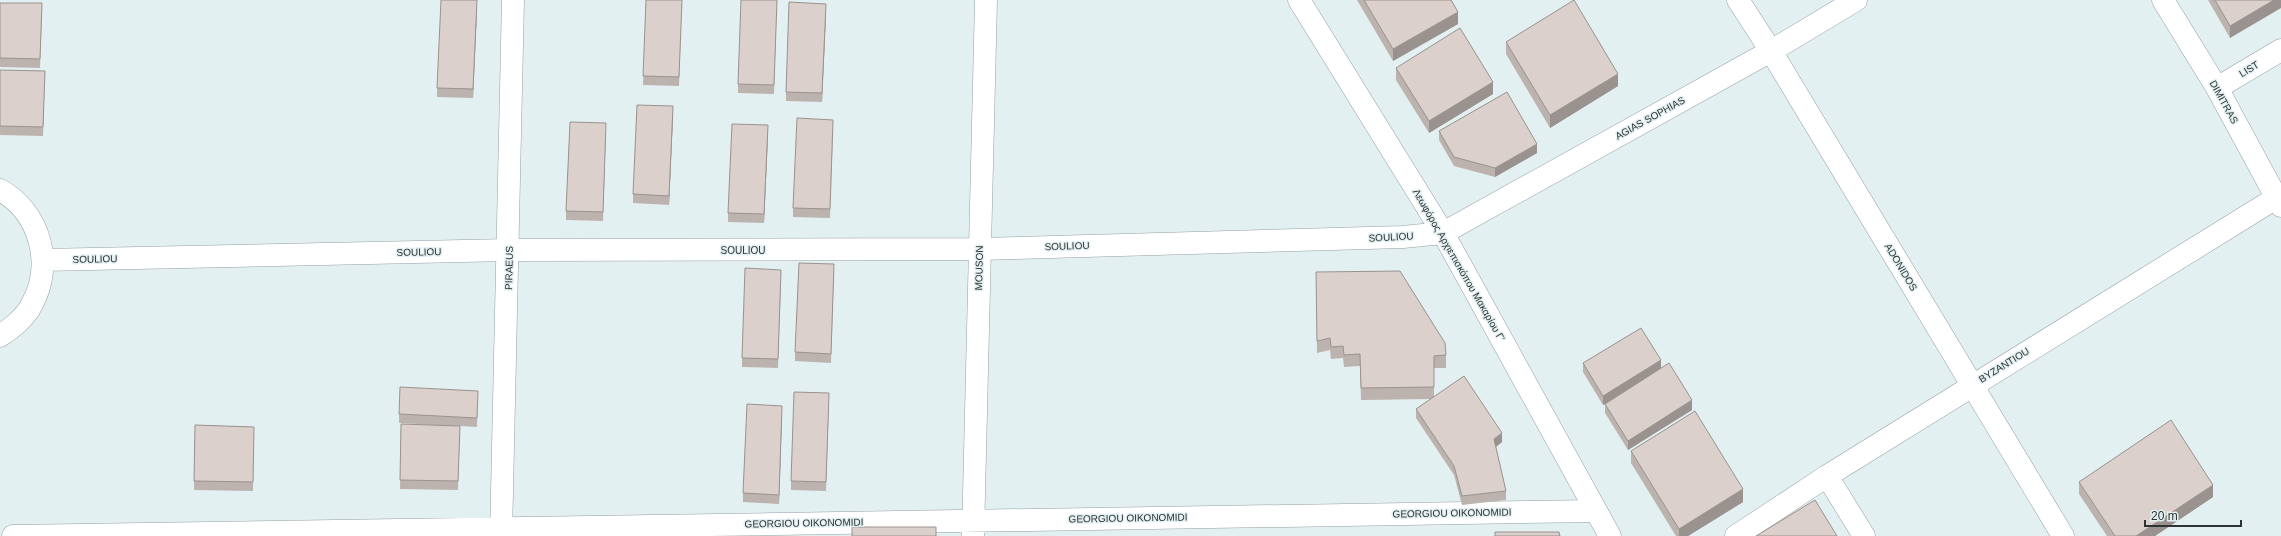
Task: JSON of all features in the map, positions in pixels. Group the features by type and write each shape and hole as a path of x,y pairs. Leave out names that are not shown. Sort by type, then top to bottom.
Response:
{"street":[{"name":"PIRAEUS","path":"501,532 509,250 513,0"},
{"name":"MOUSON","path":"973,528 986,0"},
{"name":"Λεωφόρος Αρχιεπισκόπου Μακαρίου Γ’","path":"1299,0 1443,234 1610,536"},
{"name":"ADONIDOS","path":"1738,0 1771,51 2063,536"},
{"name":"AGIAS SOPHIAS","path":"1443,234 1771,51 1856,0"},
{"name":"DIMITRAS","path":"2164,0 2217,88 2278,202"},
{"name":"LIST","path":"2217,88 2281,50"},
{"path":"0,190 10,195 27,213 39,236 43,260 40,283 32,304 18,323 0,336"},
{"name":"BYZANTIOU","path":"1736,536 1827,476 1972,385 2278,202"},
{"name":"SOULIOU","path":"43,260 509,250 980,249 1395,237 1443,234"},
{"path":"1827,476 1864,536"},
{"name":"GEORGIOU OIKONOMIDI","path":"13,536 973,528 1596,510"}],"building":[{"path":"441,0 477,0 473,89 437,88"},
{"path":"646,0 682,0 679,77 643,76"},
{"path":"741,0 777,0 774,85 738,84"},
{"path":"1364,0 1451,0 1458,12 1393,49"},
{"path":"1574,0 1618,74 1550,115 1506,42"},
{"path":"2215,0 2274,0 2230,26"},
{"path":"789,2 826,4 822,93 786,92"},
{"path":"0,3 42,3 40,59 0,58"},
{"path":"1460,28 1493,82 1429,121 1396,68"},
{"path":"0,70 45,71 43,127 0,126"},
{"path":"1507,92 1537,144 1495,168 1454,157 1439,131"},
{"path":"637,105 673,106 669,196 633,194"},
{"path":"797,118 833,120 830,209 793,208"},
{"path":"570,122 606,123 603,212 566,211"},
{"path":"732,124 768,125 764,214 728,213"},
{"path":"799,263 834,264 831,354 795,352"},
{"path":"745,268 781,270 778,359 742,358"},
{"path":"1400,271 1445,343 1446,355 1434,356 1434,387 1361,388 1360,354 1344,355 1343,346 1331,347 1330,338 1317,341 1316,272"},
{"path":"1641,328 1661,360 1603,396 1583,363"},
{"path":"1669,363 1692,400 1628,441 1605,404"},
{"path":"1464,376 1502,433 1494,439 1506,491 1462,496 1454,466 1416,409"},
{"path":"400,387 478,391 477,418 399,414"},
{"path":"794,392 829,393 826,482 791,481"},
{"path":"747,404 782,406 779,495 743,493"},
{"path":"1695,411 1743,489 1679,529 1631,451"},
{"path":"2171,420 2213,485 2136,536 2115,536 2079,482"},
{"path":"401,424 460,426 458,481 400,480"},
{"path":"195,425 254,427 253,482 194,481"},
{"path":"1815,500 1837,536 1756,536"},
{"path":"852,527 936,527 936,536 852,536"},
{"path":"1495,532 1559,532 1560,536 1495,536"}]}
